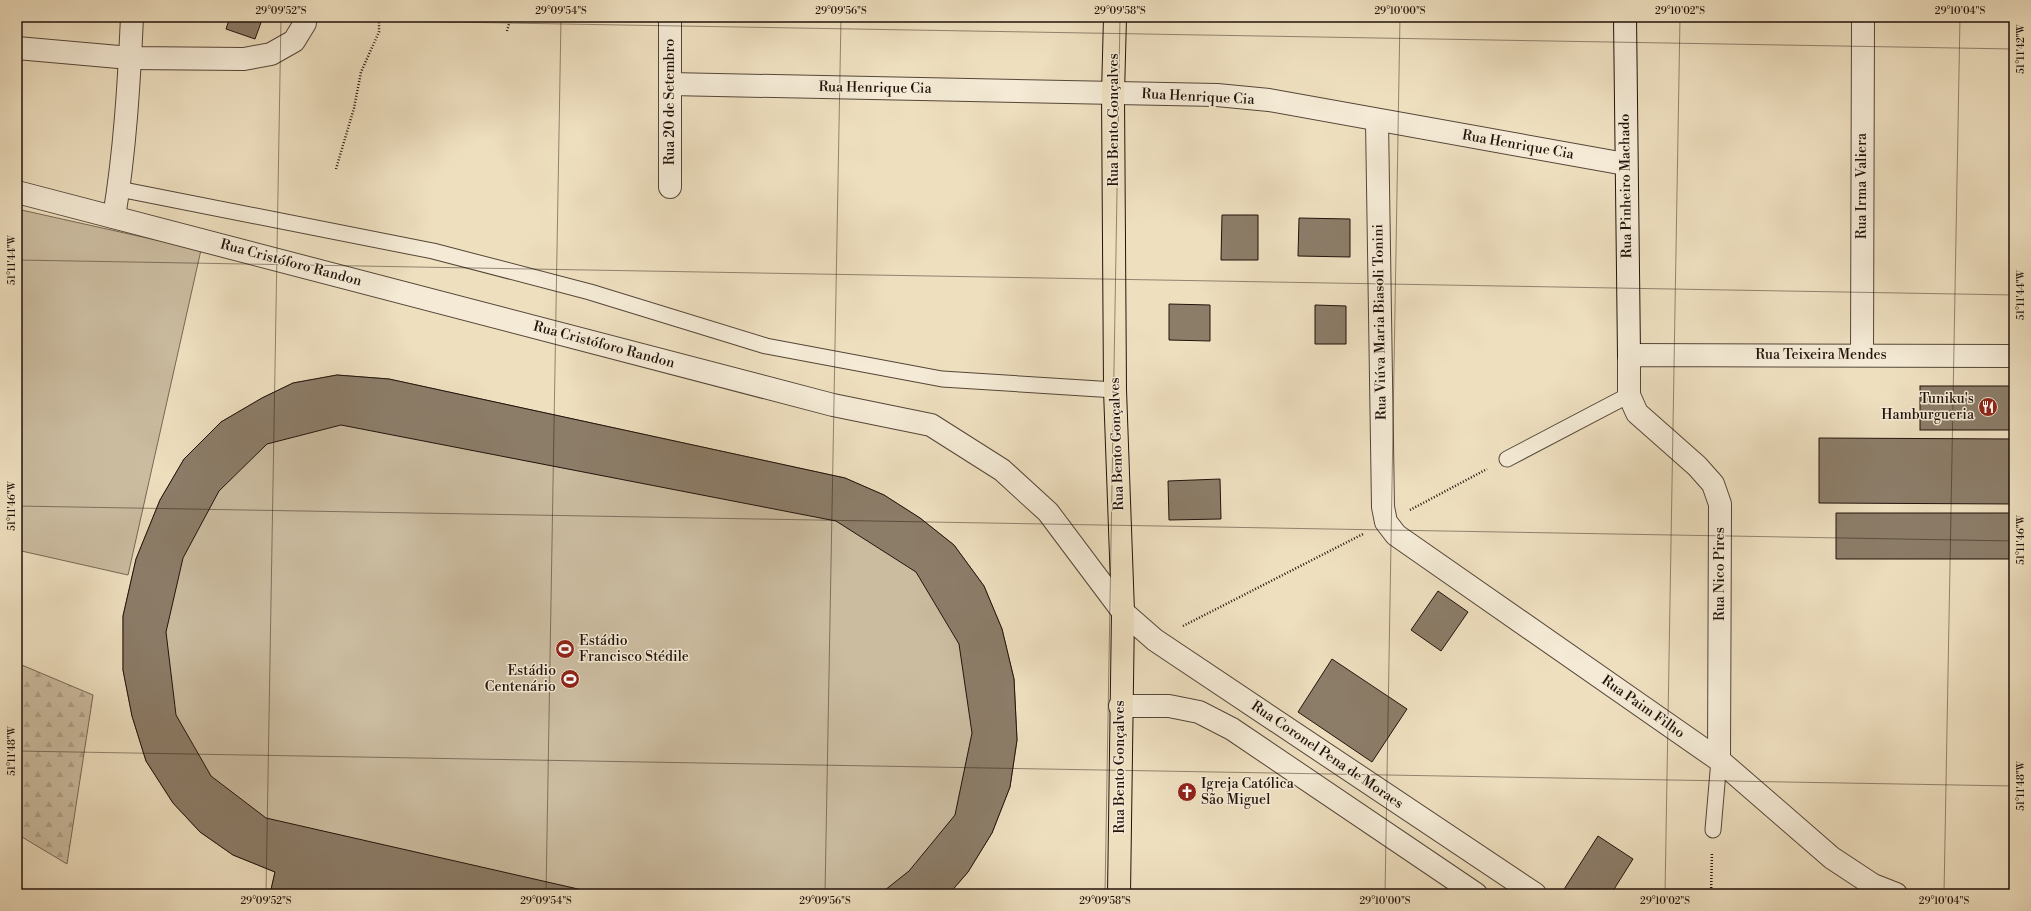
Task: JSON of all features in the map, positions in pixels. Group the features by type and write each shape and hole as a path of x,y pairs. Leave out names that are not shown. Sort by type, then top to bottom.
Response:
{"main road":[{"name":"Rua Bento Gonçalves","path":"1115,17 1113,94 1115,390 1122,612 1119,894"},
{"name":"Rua Bento Gonçalves","path":"1120,870 1130,894"}],"street":[{"path":"114,217 119,189 132,17"},
{"path":"17,48 130,58 244,59 271,54 294,42 305,23 305,17"},
{"name":"Rua 20 de Setembro","path":"670,17 670,187"},
{"name":"Rua Pinheiro Machado","path":"1625,17 1625,164 1629,355"},
{"name":"Rua Irma Valiera","path":"1862,354 1863,17"},
{"name":"Rua Henrique Cia","path":"670,84 1217,95 1269,100 1377,121 1625,164"},
{"name":"Rua Viúva Maria Biasoli Tonini","path":"1377,121 1383,507 1386,522"},
{"name":"Rua Cristóforo Randon","path":"17,192 833,405 931,425 1002,470 1048,512 1122,612"},
{"name":"Rua Teixeira Mendes","path":"1629,355 1862,354 2014,356"},
{"name":"Rua Nico Pires","path":"1629,355 1629,395 1637,413 1697,466 1713,484 1720,504 1719,760"},
{"name":"Rua Paim Filho","path":"1386,522 1396,535 1719,760 1832,858 1873,885 1896,894"},
{"name":"Rua Coronel Pena de Moraes","path":"1122,612 1155,640 1535,894"},
{"path":"1120,706 1169,706 1199,712 1232,729 1476,894"}],"lane":[{"path":"119,189 433,251 590,292 766,346 942,379 1115,390"},
{"path":"1507,459 1629,395"},
{"name":"Rua Nico Pires","path":"1713,830 1719,760"}],"path":[{"path":"336,169 354,108 361,72 379,32 379,17"},
{"path":"507,31 511,17"},
{"path":"1155,640 1507,459"},
{"path":"1710,894 1713,830"}],"green space":[{"path":"17,209 201,250 128,575 17,550"},
{"name":"Estádio Francisco Stédile","path":"337,375 389,379 845,478 884,495 920,518 954,545 984,586 1002,629 1014,679 1017,740 1010,787 992,833 968,872 949,894 270,894 275,872 233,855 200,832 173,803 146,761 132,716 123,670 123,616 136,559 160,500 184,459 221,422 262,398 293,383"},
{"path":"17,663 93,695 67,864 17,834"}],"building":[{"path":"230,17 263,17 255,39 226,29"},
{"path":"1222,215 1258,215 1258,260 1221,260"},
{"path":"1299,218 1350,219 1350,257 1298,256"},
{"path":"1169,304 1210,305 1210,341 1169,340"},
{"path":"1315,305 1346,306 1346,344 1315,344"},
{"path":"337,375 389,379 845,478 884,495 920,518 954,545 984,586 1002,629 1014,679 1017,740 1010,787 992,833 968,872 949,894 880,894 909,871 955,815 972,733 959,644 916,572 836,521 341,425 267,444 219,491 183,558 166,632 176,715 211,776 266,818 600,894 270,894 275,872 233,855 200,832 173,803 146,761 132,716 123,670 123,616 136,559 160,500 184,459 221,422 262,398 293,383"},
{"path":"1920,386 2014,386 2014,430 1920,430"},
{"path":"1819,438 2014,439 2014,504 1819,503"},
{"path":"1220,479 1221,519 1169,520 1168,481"},
{"path":"1836,513 2011,513 2011,537 2014,537 2014,559 1836,559"},
{"path":"1438,591 1468,612 1441,651 1411,630"},
{"path":"1332,659 1407,709 1372,762 1298,712"},
{"path":"1598,836 1633,859 1611,894 1561,894"}],"place":[{"name":"Tuniku's Hamburgueria","path":"1988,407"},
{"name":"Estádio Francisco Stédile","path":"565,649"},
{"name":"Estádio Centenário","path":"570,679"},
{"name":"Igreja Católica São Miguel","path":"1187,792"}]}
